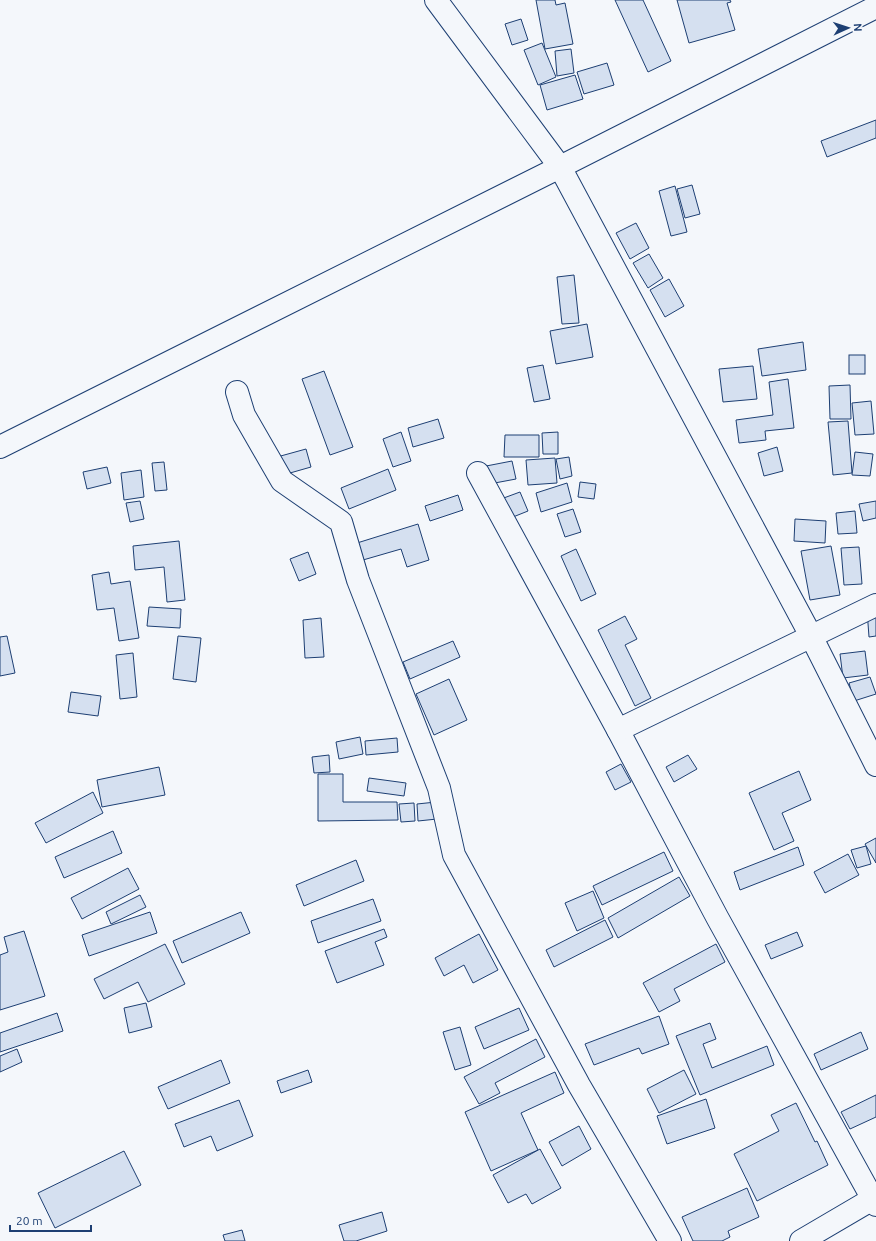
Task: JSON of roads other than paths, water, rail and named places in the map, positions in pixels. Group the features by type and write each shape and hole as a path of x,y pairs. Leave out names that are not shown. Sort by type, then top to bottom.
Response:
{"street":[{"path":"436,0 560,167 811,636 876,765"},
{"path":"0,447 876,7"},
{"path":"237,392 244,415 282,481 341,522 358,580 439,788 454,854 579,1085 670,1241"},
{"path":"478,473 618,730 716,918 875,1200 801,1241"},
{"path":"618,730 876,605"}]}
